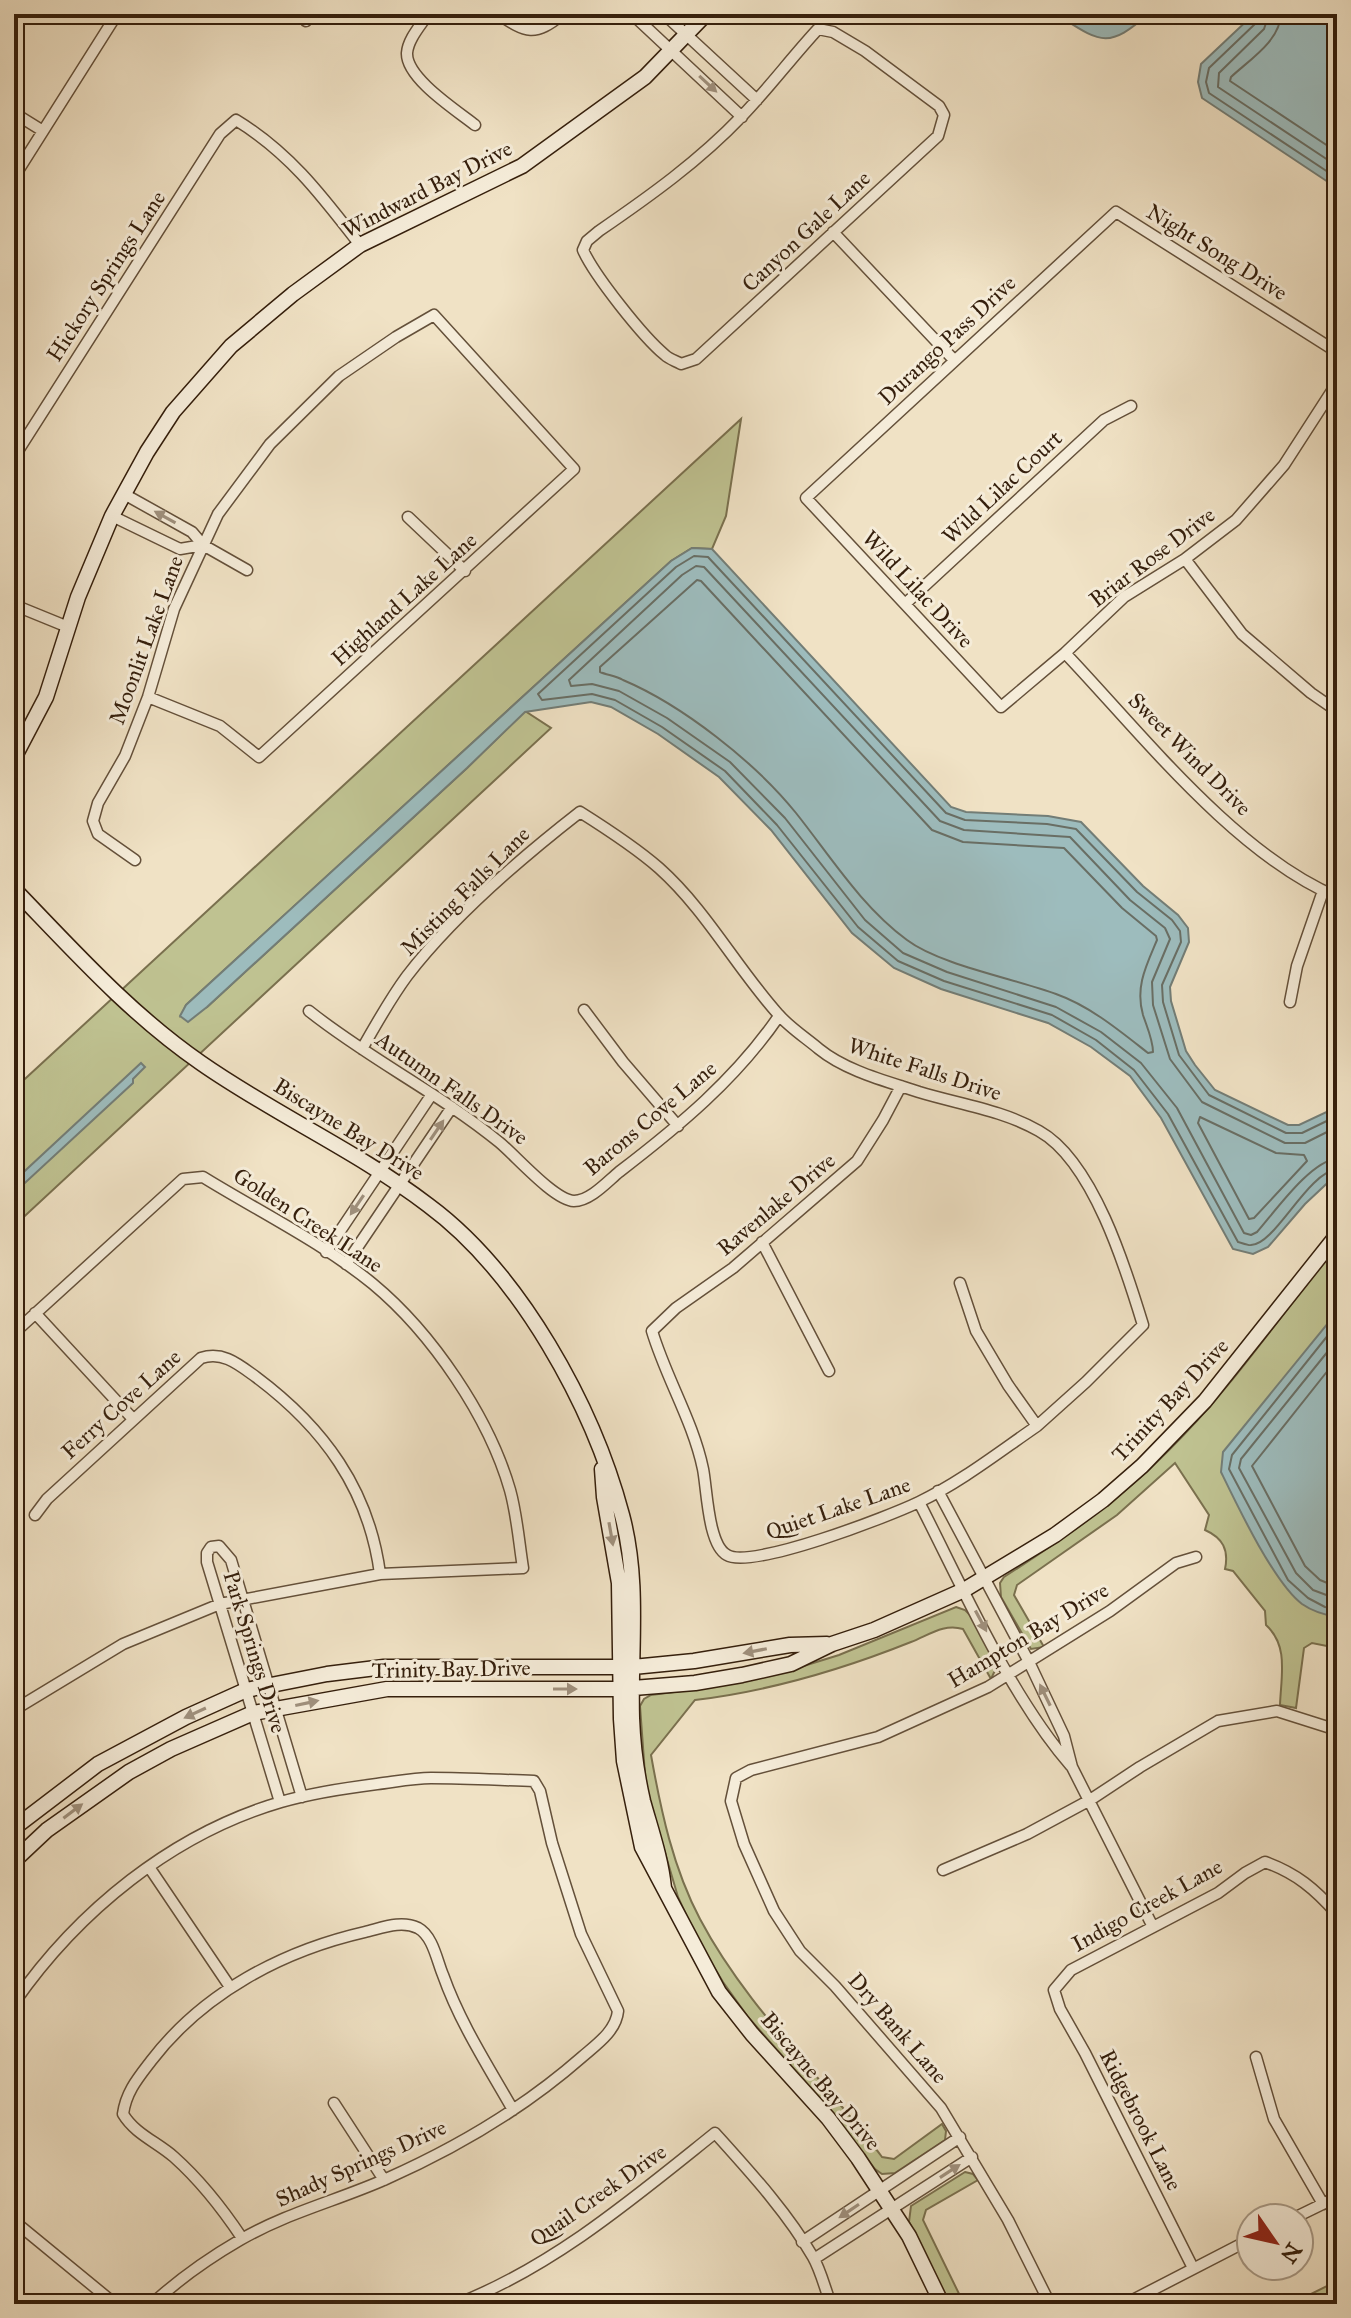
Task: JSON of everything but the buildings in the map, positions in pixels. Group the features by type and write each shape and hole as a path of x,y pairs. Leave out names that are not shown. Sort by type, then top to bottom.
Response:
{"street":[{"path":"14,177 117,14"},
{"path":"428,14 410,42 409,63 433,92 475,125"},
{"path":"498,14 533,32 550,25 563,14"},
{"path":"632,14 742,117 757,100 664,14"},
{"name":"Windward Bay Drive","path":"14,758 46,697 68,627 112,516 173,412 231,346 293,294 360,245 522,166 645,77 706,14"},
{"name":"Canyon Gale Lane","path":"742,117 679,174 587,241 583,250 607,289 665,355 681,364 696,359 938,136 944,115 939,106 865,51 833,32 818,29 757,100"},
{"path":"14,113 43,131"},
{"name":"Hickory Springs Lane","path":"14,457 220,134 236,120 264,137 306,176 360,245"},
{"name":"Night Song Drive","path":"1116,212 1337,352"},
{"name":"Durango Pass Drive","path":"806,498 1116,212"},
{"path":"833,232 954,360"},
{"name":"Highland Lake Lane","path":"148,697 220,726 259,757 574,469 434,315"},
{"name":"Moonlit Lake Lane","path":"135,860 98,834 93,821 98,803 125,756 148,697 174,609 218,514 270,444 339,376 434,315"},
{"name":"Briar Rose Drive","path":"1001,707 1065,653 1124,597 1185,559 1236,520 1284,465 1337,383"},
{"name":"Wild Lilac Court","path":"905,604 1104,420 1131,406"},
{"path":"124,494 192,532 203,545 247,570"},
{"name":"Wild Lilac Drive","path":"806,498 1001,707"},
{"path":"112,516 180,549 203,545"},
{"path":"408,517 465,571"},
{"path":"1185,559 1242,634 1337,711"},
{"path":"14,605 68,627"},
{"name":"Sweet Wind Drive","path":"1065,653 1195,793 1261,851 1337,897"},
{"name":"White Falls Drive","path":"580,812 660,869 730,949 779,1016 833,1061 901,1086 1008,1117 1041,1131 1057,1144 1083,1177 1104,1216 1143,1325"},
{"name":"Misting Falls Lane","path":"362,1049 392,998 423,956 540,843 580,812"},
{"name":"Biscayne Bay Drive","path":"14,889 89,967 164,1036 228,1081 400,1185 461,1233 522,1305 568,1379 602,1457 623,1518 634,1608 627,1688 643,1799 661,1864 664,1888 719,1992 752,2034 828,2118 880,2190 942,2304"},
{"path":"1290,1002 1297,966 1323,891"},
{"path":"584,1010 623,1062 678,1126"},
{"name":"Autumn Falls Drive","path":"309,1011 452,1107 509,1150 554,1194 569,1200"},
{"name":"Barons Cove Lane","path":"569,1200 578,1201 588,1196 678,1126 729,1078 779,1016"},
{"name":"Ravenlake Drive","path":"728,1556 718,1547 702,1466 687,1417 667,1378 652,1331 676,1308 733,1268 857,1161 901,1086"},
{"path":"326,1252 432,1094"},
{"path":"346,1264 452,1107"},
{"name":"Golden Creek Lane","path":"35,1313 183,1179 203,1177 346,1264 399,1308 444,1361 466,1395 483,1425 510,1490 523,1568 380,1574"},
{"name":"Trinity Bay Drive","path":"14,1861 47,1830 129,1772 171,1749 253,1713 387,1689 627,1688 695,1683 742,1675 791,1664 964,1590 1055,1535 1103,1500 1177,1432 1242,1356 1337,1235"},
{"path":"762,1242 829,1371"},
{"path":"960,1283 976,1331 1037,1426"},
{"path":"14,1333 35,1313 133,1419"},
{"name":"Quiet Lake Lane","path":"728,1556 748,1559 805,1544 919,1502 1037,1426 1143,1325"},
{"name":"Ferry Cove Lane","path":"35,1515 47,1499 201,1358 220,1355 282,1397 317,1431 358,1498 372,1531 380,1574"},
{"path":"938,1491 1029,1662 1064,1736 1072,1767"},
{"path":"919,1502 1009,1673 1053,1746 1072,1767 1153,1927"},
{"name":"Park Springs Drive","path":"280,1802 207,1562 211,1547 219,1546 226,1552 302,1797"},
{"name":"Hampton Bay Drive","path":"736,1778 751,1770 878,1737 988,1687 1110,1611 1176,1563 1196,1557"},
{"path":"14,1710 123,1644 220,1604 380,1574"},
{"name":"Trinity Bay Drive","path":"14,1828 98,1764 246,1690 327,1674 384,1667 627,1666 694,1661 790,1645 832,1644"},
{"path":"943,1870 1027,1834 1090,1800 1218,1721 1277,1711 1337,1730"},
{"name":"Shady Springs Drive","path":"152,2304 193,2270 242,2238 384,2180 432,2157 513,2110 571,2066 617,2022 618,2011 581,1934 552,1843 540,1791 534,1781 428,1778 337,1789 302,1797"},
{"name":"Dry Bank Lane","path":"736,1778 731,1801 744,1844 774,1911 800,1951 835,1986 941,2108 1008,2220 1050,2304"},
{"path":"14,2003 76,1927 149,1867 215,1828 280,1802 302,1797"},
{"name":"Indigo Creek Lane","path":"1054,1990 1071,1970 1218,1893 1265,1862 1290,1871 1321,1896 1337,1914"},
{"path":"149,1867 230,1987"},
{"path":"242,2238 214,2196 173,2156 130,2125 123,2114 125,2098 156,2055 182,2027 230,1987 273,1964 327,1940 399,1924 416,1927 427,1934 446,1986 513,2110"},
{"name":"Ridgebrook Lane","path":"1054,1990 1060,2009 1193,2268"},
{"path":"1256,2057 1274,2119 1323,2204"},
{"path":"334,2103 384,2180"},
{"name":"Quail Creek Drive","path":"457,2304 488,2292 579,2238 715,2133 754,2178 802,2242"},
{"path":"831,2304 814,2259 802,2242 960,2137"},
{"path":"814,2259 972,2157"},
{"path":"1315,2208 1337,2197"},
{"path":"14,2221 115,2304"},
{"path":"1125,2304 1235,2247"},
{"path":"488,2292 495,2304"}],"green space":[{"path":"741,419 726,516 712,549 692,548 671,561 186,1005 181,1016 207,1007 525,711 551,728 14,1226 14,1089"},
{"path":"1337,1246 1337,1648 1312,1643 1304,1648 1296,1708 1280,1705 1281,1652 1266,1625 1265,1611 1233,1571 1225,1569 1223,1545 1205,1530 1209,1515 1175,1463 1117,1515 1017,1585 1014,1595 1044,1647 1031,1649 1001,1597 1000,1583 1004,1577 1090,1518 1131,1486 1169,1450 1235,1376"},
{"path":"956,1607 971,1616 997,1666 991,1679 963,1629 943,1629 805,1678 695,1700 651,1755 669,1839 682,1880 719,1951 763,2012 882,2157 894,2159 942,2124 946,2131 945,2140 895,2173 882,2174 748,2017 697,1939 678,1897 646,1788 640,1706 651,1695 713,1687 781,1673 839,1655"},
{"path":"965,2172 973,2174 978,2180 926,2210 923,2220 964,2304 949,2304 909,2222 911,2206"},
{"path":"1337,2281 1337,2304 1291,2304"}],"water":[{"path":"1056,14 1148,14 1122,33 1103,38 1083,31"},
{"path":"1254,14 1337,14 1337,188 1202,98 1198,82 1201,64"},
{"path":"692,548 712,549 951,807 966,812 1048,816 1081,822 1143,886 1178,915 1188,928 1189,942 1170,987 1171,1001 1186,1051 1215,1090 1288,1125 1299,1125 1337,1107 1337,1174 1305,1204 1268,1247 1253,1254 1233,1249 1161,1118 1130,1076 1091,1047 1048,1023 941,989 894,968 852,933 771,830 719,777 658,734 611,707 591,702 525,712 207,1007 188,1022 180,1016 186,1005 671,561"},
{"path":"141,1063 145,1067 133,1083 14,1193 14,1181"},
{"path":"1337,1312 1337,1617 1310,1609 1291,1594 1257,1542 1221,1472 1223,1452"}]}
